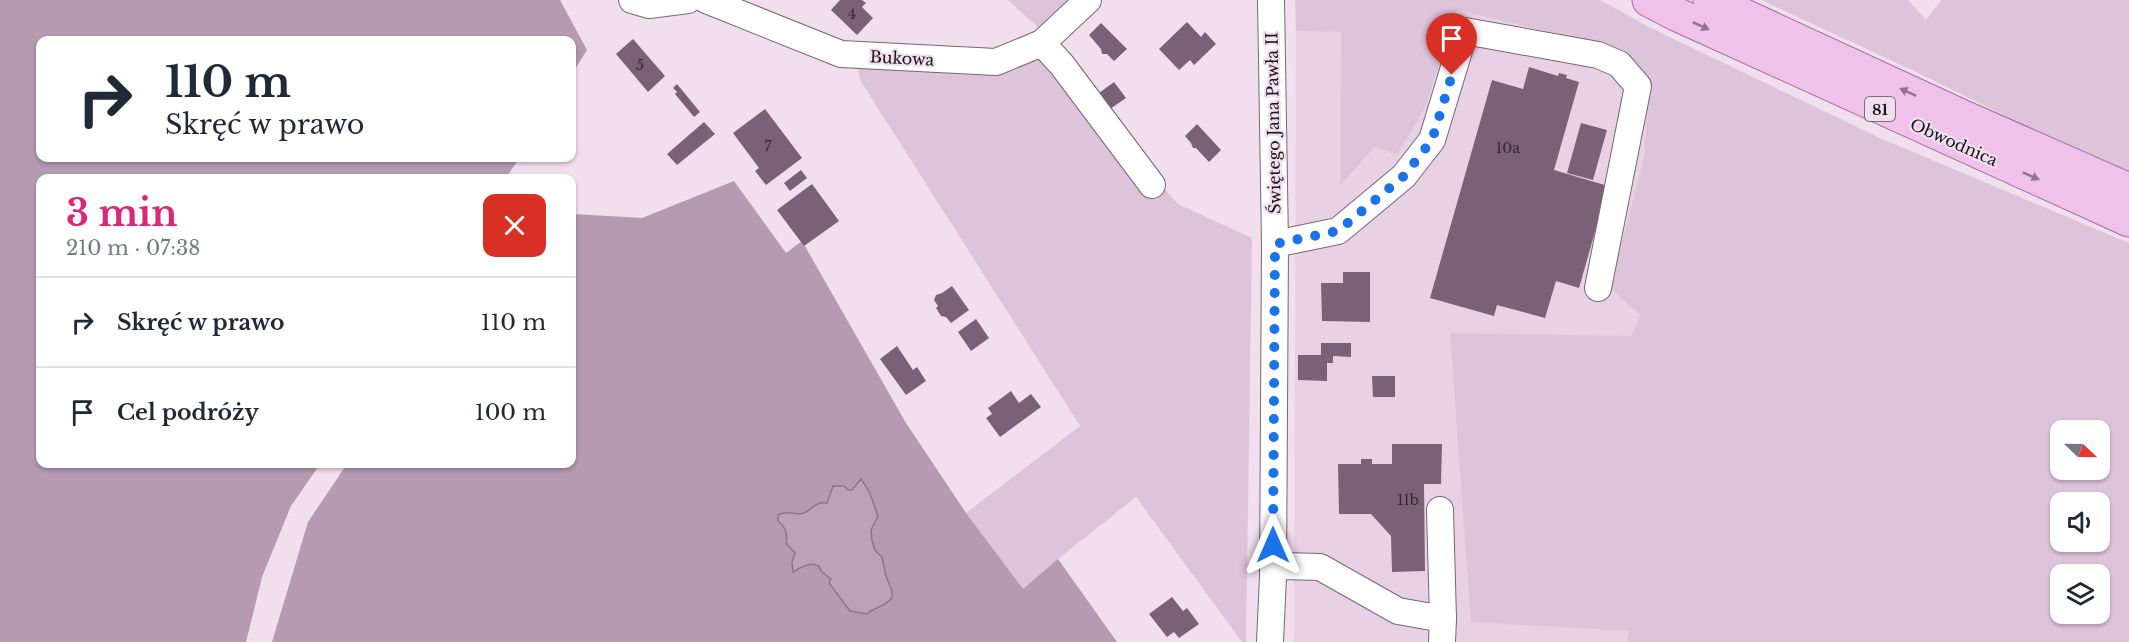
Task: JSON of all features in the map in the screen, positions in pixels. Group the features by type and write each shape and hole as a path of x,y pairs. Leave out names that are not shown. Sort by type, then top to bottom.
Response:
{"main road":[{"name":"Obwodnica","path":"1649,0 1881,109 2129,220"},
{"name":"Obwodnica","path":"1710,0 1961,116 2129,190"}],"street":[{"path":"632,0 649,5 688,0"},
{"name":"Bukowa","path":"706,0 841,54 996,62 1042,43 1088,0"},
{"name":"Świętego Jana Pawła II","path":"1270,642 1273,568 1275,244 1271,0"},
{"path":"1275,244 1338,231 1404,176 1432,140 1465,31 1598,55 1619,64 1638,86 1598,288"},
{"path":"1042,43 1062,65 1152,185"},
{"path":"1273,568 1282,566 1320,567 1398,611 1443,630 1440,510"}],"shaded area":[{"path":"0,0 560,0 587,50 576,68 576,36 36,36 36,162 516,162 509,174 36,174 36,468 317,468 291,506 262,577 246,642 0,642"},
{"path":"1008,0 1069,0 1041,30"},
{"path":"1295,0 1600,0 1653,29 1880,138 2129,243 2129,642 1627,642 1629,631 1471,622 1450,333 1632,336 1640,315 1610,288 1644,157 1647,109 1646,74 1615,48 1457,10 1425,108 1397,155 1374,147 1340,186 1341,32 1296,31"},
{"path":"1761,0 1908,0 1926,20 1941,0 2129,0 2129,177 1916,72"},
{"path":"1457,10 1615,48 1646,74 1647,109 1644,157 1610,288 1641,315 1632,336 1622,336 1630,631 1627,642 1294,642 1296,31 1342,31 1340,185 1374,147 1397,155 1425,108"},
{"path":"1042,54 1178,204 1252,238 1246,642 1242,642 1136,497 1023,590 966,513 1080,426 860,80 857,65"},
{"path":"734,181 786,253 802,241 906,423 966,513 1023,589 1058,559 1117,642 272,642 308,522 344,468 576,468 576,214 642,218"},
{"path":"861,479 869,491 878,516 871,530 872,541 875,550 882,557 892,591 892,598 889,601 867,614 850,611 829,583 831,579 821,571 819,566 808,565 793,572 792,562 795,553 786,543 786,531 778,521 778,515 782,513 804,513 817,504 827,503 833,486 844,486 852,490"}],"building":[{"path":"840,0 862,0 866,3 862,7 873,18 857,35 831,10"},
{"path":"1187,22 1201,37 1205,32 1216,44 1194,65 1190,60 1179,70 1159,49"},
{"path":"1101,23 1127,49 1114,61 1107,54 1102,54 1101,49 1089,35"},
{"path":"633,39 665,76 648,92 616,54"},
{"path":"1529,67 1558,76 1559,73 1567,75 1566,78 1579,82 1554,170 1608,186 1579,288 1556,281 1545,318 1497,305 1494,316 1430,298 1492,80 1523,89"},
{"path":"1114,82 1126,98 1110,109 1099,93"},
{"path":"677,84 700,112 694,117 675,94 677,92 673,88"},
{"path":"765,109 802,158 766,185 755,171 759,168 733,133"},
{"path":"704,122 715,134 677,165 667,154"},
{"path":"1581,123 1607,130 1593,180 1567,173"},
{"path":"1197,124 1221,150 1209,162 1196,148 1193,148 1185,136"},
{"path":"801,170 807,178 790,191 784,183"},
{"path":"812,184 839,221 804,246 777,210"},
{"path":"1343,272 1370,272 1370,322 1322,321 1321,283 1343,283"},
{"path":"952,286 969,310 951,323 946,317 941,316 934,300 936,295"},
{"path":"976,319 989,338 971,351 958,332"},
{"path":"1321,343 1351,343 1351,357 1333,356 1333,363 1327,363 1327,381 1298,380 1298,355 1321,355"},
{"path":"897,346 913,370 917,367 926,381 906,395 880,359"},
{"path":"1372,376 1395,376 1395,397 1373,397"},
{"path":"1011,391 1019,403 1031,394 1041,407 1000,437 986,418 992,414 988,408"},
{"path":"1392,444 1442,444 1441,484 1424,484 1425,571 1392,572 1391,536 1371,514 1339,514 1338,464 1361,464 1361,459 1372,459 1372,464 1392,464"},
{"path":"1172,597 1183,611 1187,608 1199,624 1179,638 1174,632 1167,637 1149,614"}],"route":[{"path":"1273,545 1275,244 1338,231 1404,176 1432,140 1452,75"}]}
